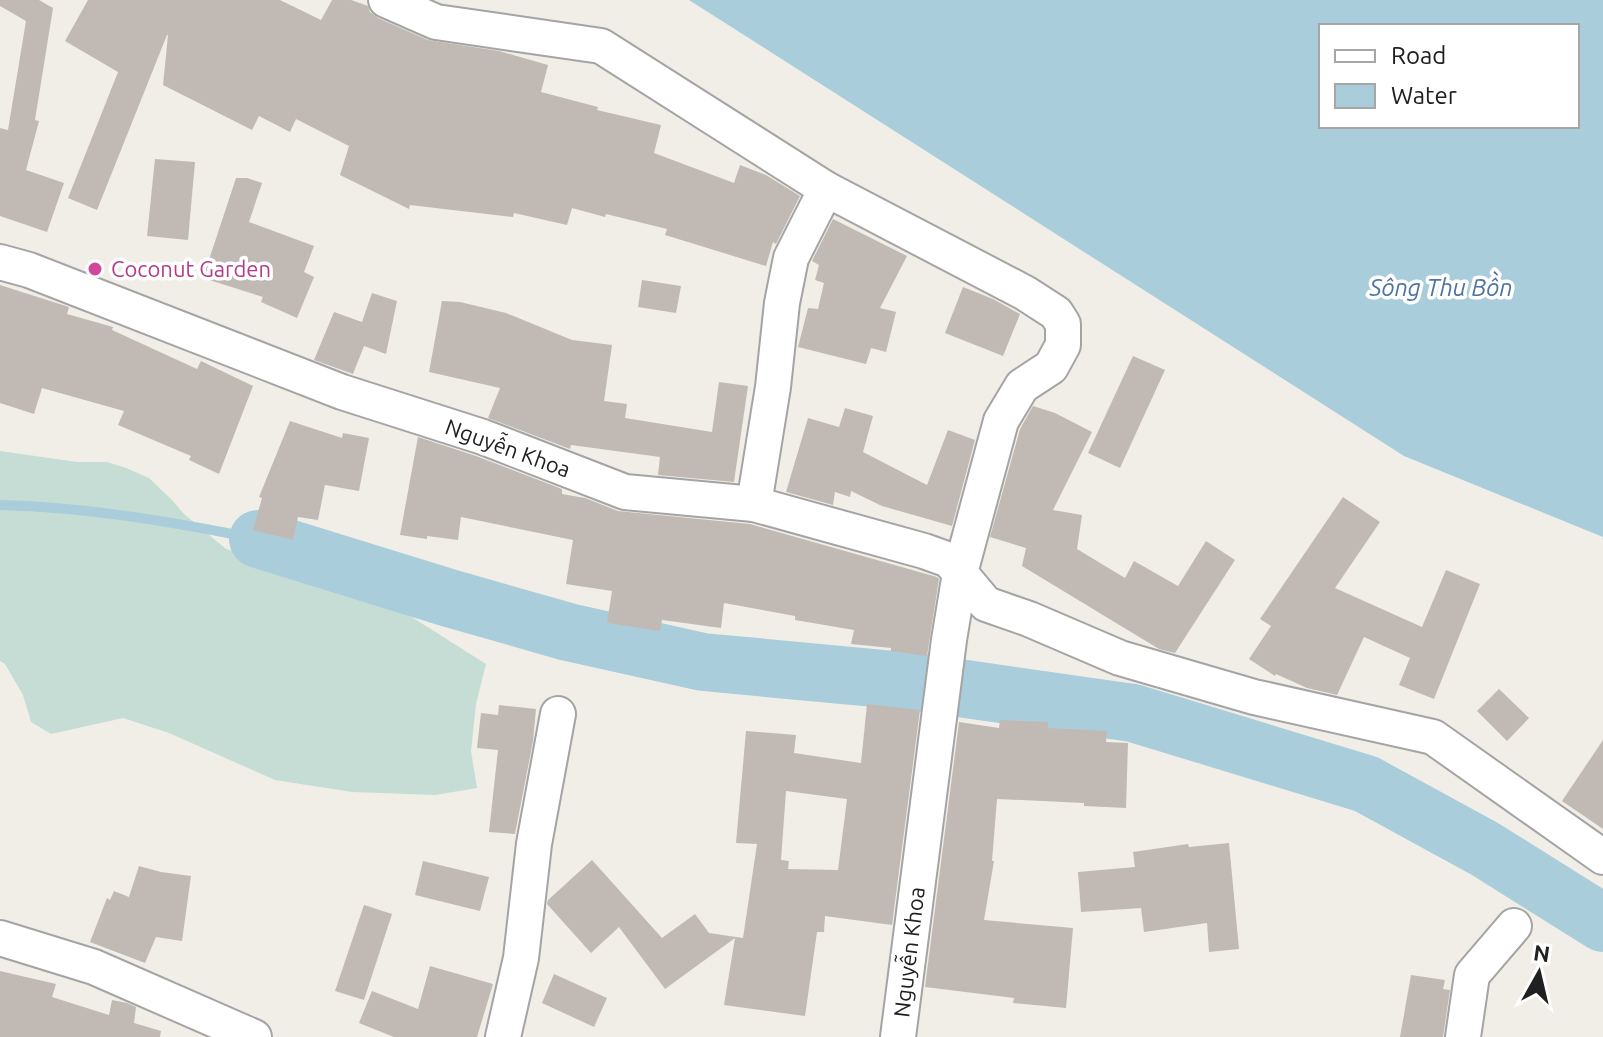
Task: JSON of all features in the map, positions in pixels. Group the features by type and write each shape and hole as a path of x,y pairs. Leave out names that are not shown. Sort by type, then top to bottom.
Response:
{"street":[{"path":"386,0 436,22 601,46 826,189 1025,293 1056,313 1063,324 1063,345 1051,367 1022,386 1001,421 960,573"},
{"path":"754,504 791,258 826,189"},
{"name":"Nguyễn Khoa","path":"0,262 29,270 342,392 483,437 625,492 754,504 924,551 949,560 986,604 1120,658 1254,697 1433,737 1603,857"},
{"name":"Nguyễn Khoa","path":"898,1037 960,573"},
{"path":"503,1037 521,958 534,844 558,714"},
{"path":"1463,1037 1472,975 1514,926"},
{"path":"0,938 94,967 254,1037"}],"green space":[{"path":"0,451 77,462 107,462 149,478 184,514 226,549 369,590 486,664 476,704 471,751 477,788 435,795 352,792 275,780 169,733 123,718 51,734 31,722 23,695 5,664 0,661"}],"water":[{"name":"Sông Thu Bồn","path":"689,0 1603,0 1603,537 1404,456"}],"building":[{"path":"0,0 39,0 53,8 35,120 39,121 26,170 64,183 47,232 0,216 0,128 8,130 26,21 0,6"},
{"path":"88,0 280,0 321,20 332,0 351,0 368,6 378,18 428,40 499,51 548,65 541,92 598,107 597,110 661,125 654,153 734,183 740,165 766,175 800,196 776,244 773,242 766,266 665,235 667,229 572,208 567,225 514,213 513,217 410,205 409,209 340,175 349,146 296,119 290,132 259,116 252,130 163,85 167,35 97,210 68,198 118,72 65,41"},
{"path":"155,159 195,162 188,240 147,236"},
{"path":"236,178 262,183 249,222 314,246 304,272 314,277 297,318 261,302 263,297 203,278"},
{"path":"833,219 907,256 880,308 896,312 886,352 871,348 866,364 798,347 808,308 818,309 824,283 815,280 819,265 812,261"},
{"path":"642,280 681,286 676,313 638,307"},
{"path":"0,285 69,307 67,314 113,327 112,330 197,369 201,361 253,386 219,474 189,460 191,456 118,425 124,411 42,388 34,414 0,403"},
{"path":"963,287 1020,314 1003,356 945,333"},
{"path":"372,293 397,301 386,354 364,346 353,374 314,360 334,312 362,322"},
{"path":"442,301 506,313 572,340 612,345 604,401 627,404 625,418 712,432 719,382 748,386 734,482 658,475 660,457 571,445 570,449 488,418 500,388 429,372"},
{"path":"1133,356 1165,370 1120,468 1088,453"},
{"path":"1033,406 1055,413 1092,432 1053,510 1082,515 1077,549 1125,578 1134,561 1178,586 1206,541 1235,560 1175,653 1159,649 1022,566 1026,548 990,537 1020,429"},
{"path":"845,408 873,416 863,452 927,485 948,430 975,440 952,526 882,506 851,491 850,497 835,492 833,505 786,492 808,418 839,427"},
{"path":"290,421 342,438 343,433 369,438 359,491 325,485 318,520 298,517 293,540 253,530 262,498 259,497"},
{"path":"418,437 562,489 562,494 585,498 618,511 750,524 937,577 927,656 851,644 854,630 724,603 721,628 662,620 660,631 607,623 612,591 566,584 573,540 461,517 458,540 400,535"},
{"path":"1343,497 1380,522 1335,588 1422,627 1446,570 1480,584 1434,699 1399,685 1410,658 1364,637 1337,695 1275,676 1249,659 1271,626 1260,619"},
{"path":"1499,689 1529,718 1507,741 1477,711"},
{"path":"867,704 920,710 892,925 825,916 824,932 817,932 805,1016 724,1005 735,938 665,989 619,927 591,953 547,904 592,860 662,938 695,914 709,933 743,938 757,844 736,843 746,731 796,735 794,753 861,763","holes":["786,791 847,799 838,870 788,869 789,861 781,860"]},
{"path":"499,705 536,709 515,834 489,832 498,750 477,748 481,713 498,715"},
{"path":"1000,720 1048,722 1048,728 1107,731 1106,742 1128,743 1126,808 997,799 994,861 984,920 1073,928 1066,1008 1013,1003 1014,998 925,987 959,722 999,728"},
{"path":"1603,740 1603,829 1562,801"},
{"path":"1229,843 1239,949 1209,952 1207,923 1144,932 1141,908 1081,912 1078,872 1135,867 1133,852 1188,844 1189,847"},
{"path":"423,861 489,877 480,911 415,895"},
{"path":"139,866 191,876 182,941 156,937 145,963 90,942 107,898 110,900 114,891 129,897"},
{"path":"364,905 392,914 364,1000 335,991"},
{"path":"430,966 493,984 477,1037 394,1037 359,1023 372,991 418,1009"},
{"path":"0,971 56,984 52,997 109,1015 112,1000 127,1003 136,1007 134,1023 161,1031 160,1037 0,1037"},
{"path":"554,974 607,998 594,1027 542,1003"},
{"path":"1411,975 1445,980 1443,989 1450,990 1443,1037 1400,1037"}],"waterway":[{"path":"0,505 130,516 258,539"},
{"path":"258,539 568,632 703,662 917,682 1133,713 1366,784 1485,849 1603,923"}],"place":[{"name":"Coconut Garden","path":"95,269"}]}
